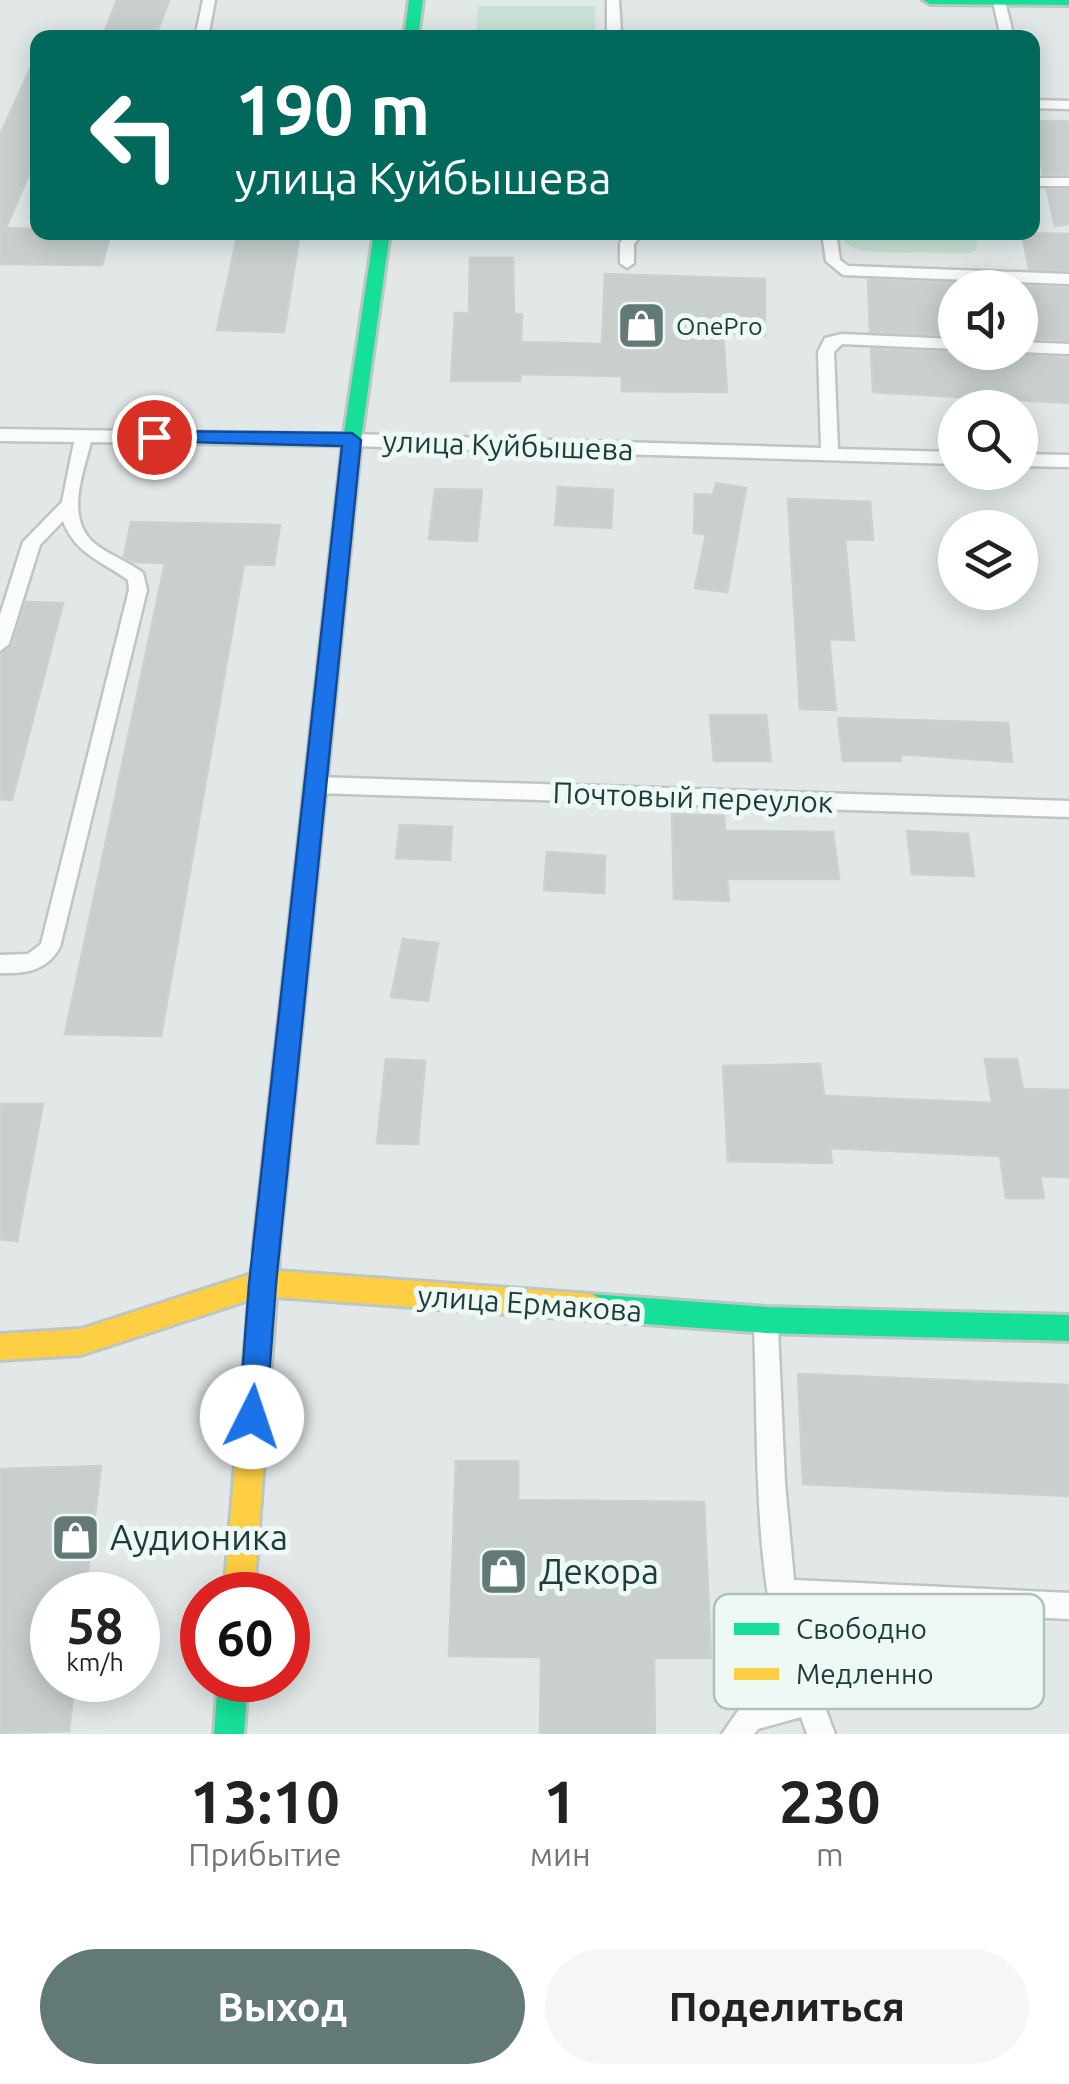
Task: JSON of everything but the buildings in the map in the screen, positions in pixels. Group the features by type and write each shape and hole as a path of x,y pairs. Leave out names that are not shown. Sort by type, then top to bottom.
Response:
{"main road":[{"path":"412,30 416,0"},
{"path":"930,0 1069,1"},
{"path":"242,1572 263,1284 352,440 381,240"},
{"name":"улица Ермакова","path":"0,1347 81,1342 263,1284 766,1320 1069,1328"},
{"path":"229,1734 231,1702"}],"lane":[{"path":"202,30 208,0"},
{"path":"613,0 614,30"},
{"path":"999,0 1006,30"},
{"path":"1040,104 1069,105"},
{"path":"1040,182 1069,182"},
{"path":"627,263 630,240"},
{"path":"830,240 833,262 858,274 1069,280"},
{"path":"830,455 826,352 831,342 938,344"},
{"path":"1038,347 1069,348"},
{"name":"улица Куйбышева","path":"0,434 938,458"},
{"path":"0,964 24,965 43,958 50,947 138,590 136,577 124,565 91,550 76,535 68,506 84,436"},
{"path":"1038,460 1069,461"},
{"path":"0,644 32,542 68,506"},
{"name":"Почтовый переулок","path":"316,786 1069,809"},
{"path":"766,1320 780,1592 821,1594"},
{"path":"1044,1605 1069,1606"},
{"path":"736,1734 750,1718 782,1709"},
{"path":"810,1709 821,1734"}],"green space":[{"path":"478,6 595,6 595,30 476,30"},
{"path":"845,240 978,240 976,250 969,253 873,252"}],"traffic: fast":[{"path":"412,30 416,0"},
{"path":"930,0 1069,1"},
{"path":"266,1252 352,440 381,240"},
{"path":"591,1307 766,1320 1069,1328"},
{"path":"229,1734 231,1702"}],"traffic: slow":[{"path":"241,1572 266,1252"},
{"path":"0,1347 81,1342 263,1283 591,1307"}],"place":[{"name":"OnePro","path":"641,326"},
{"name":"Аудионика","path":"75,1537"},
{"name":"Декора","path":"504,1571"}],"route":[{"path":"154,437 352,440 252,1417"}]}
